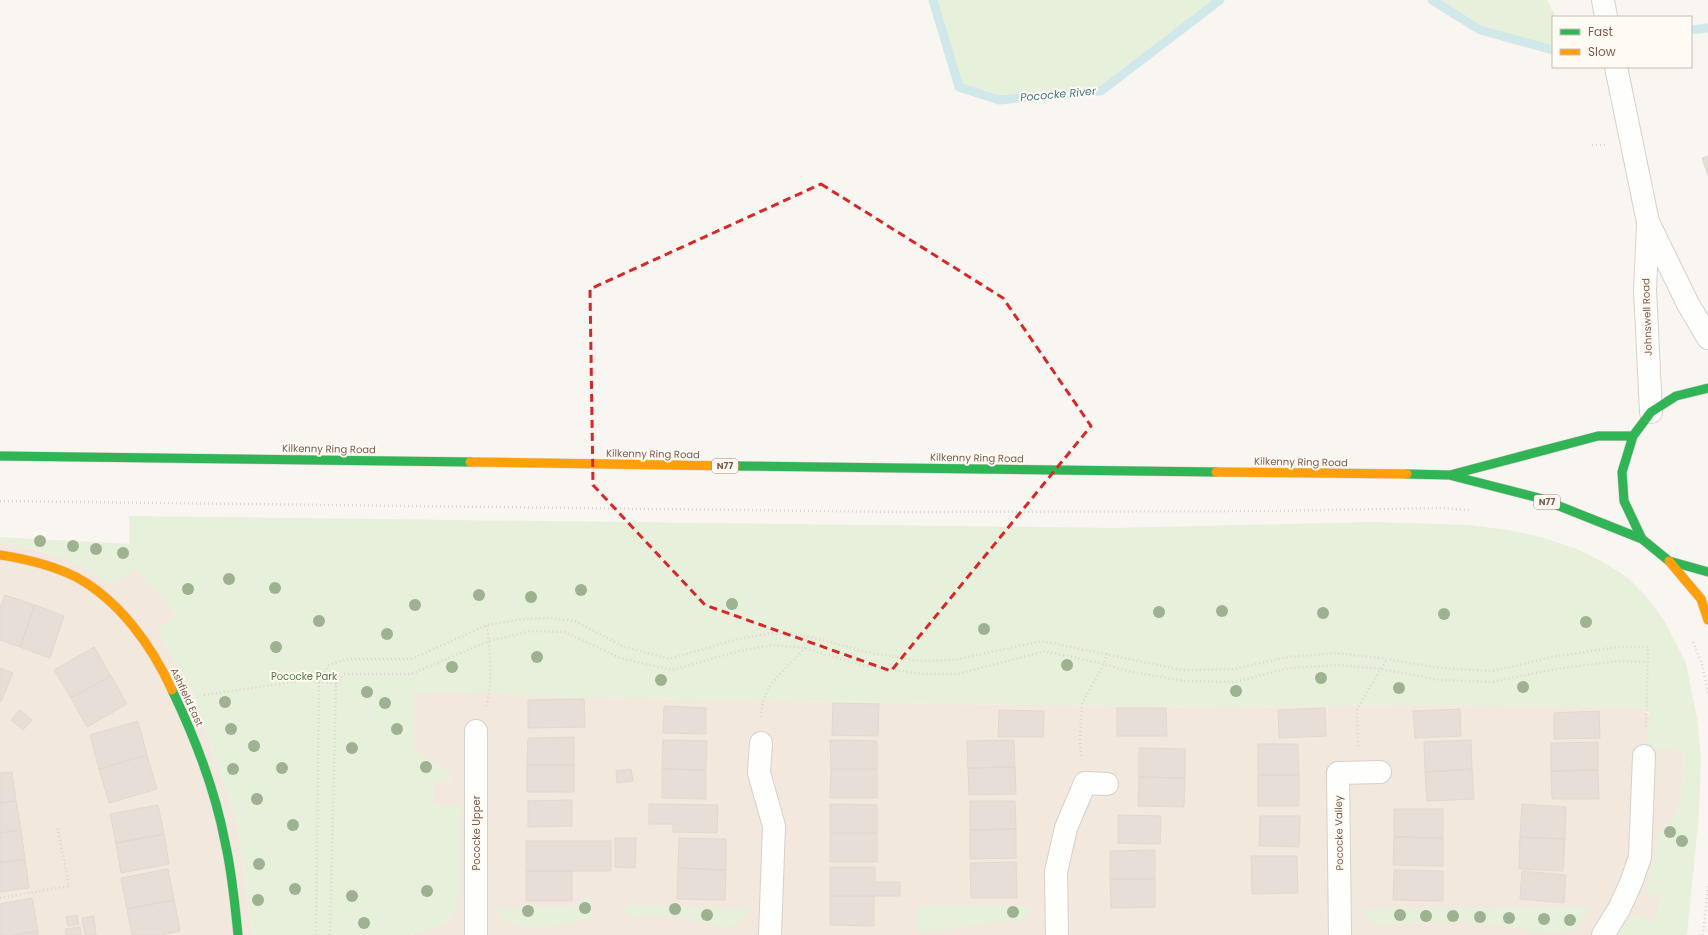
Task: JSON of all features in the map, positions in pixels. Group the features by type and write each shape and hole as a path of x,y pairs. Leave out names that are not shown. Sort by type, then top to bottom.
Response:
{"main road":[{"name":"N77","path":"1708,388 1676,396 1651,412 1633,436 1622,472 1624,502 1642,538 1669,561 1708,572"},
{"name":"Kilkenny Ring Road","path":"1449,475 1598,436 1633,436"},
{"name":"Kilkenny Ring Road","path":"0,456 1449,475 1539,498 1642,538"},
{"name":"Ashfield East","path":"0,555 20,558 57,569 85,583 108,602 140,634 164,673 178,700 215,799 223,828 233,888 238,935"},
{"path":"1669,561 1701,599 1708,620"}],"street":[{"path":"1603,0 1606,16"},
{"name":"Johnswell Road","path":"1616,68 1648,222 1688,304 1708,338"},
{"name":"Johnswell Road","path":"1648,222 1645,290 1651,412"},
{"name":"Pococke Upper","path":"476,731 476,935"},
{"path":"761,733 759,773 774,826 770,935"},
{"path":"1603,935 1619,909 1631,883 1640,857 1644,756"},
{"name":"Pococke Valley","path":"1340,935 1338,773 1380,772"},
{"path":"1057,935 1056,872 1066,828 1085,783 1107,784"}],"path":[{"path":"1592,144 1612,146"},
{"path":"0,501 905,512 1266,511 1440,508 1471,510"},
{"path":"316,935 319,681 329,665 346,659 411,659 487,625 524,619 549,618 575,622 622,646 669,659 738,640 772,633 807,636 866,652 919,662 954,660 1042,641 1107,653 1182,670 1234,669 1288,657 1337,653 1387,659 1440,668 1493,671 1552,657 1617,647 1648,647 1645,734"},
{"path":"487,625 490,641 490,696"},
{"path":"330,935 336,684 344,674 411,674 490,641 531,632 565,632 620,658 672,670 739,651 773,645 805,648 861,665 922,674 959,674 1045,651 1128,671 1183,681 1235,682 1289,668 1332,665 1381,669 1440,680 1493,682 1555,669 1618,661 1647,662"},
{"path":"761,733 762,704 764,695 779,674 805,648 807,636"},
{"path":"1696,649 1702,664 1708,693"},
{"path":"1080,741 1082,703 1104,664 1107,653"},
{"path":"1358,741 1357,709 1387,659"},
{"path":"199,696 306,680 336,684"},
{"path":"0,898 69,886 57,826"},
{"path":"1703,935 1708,886"}],"highlighted area":[{"path":"821,184 1003,298 1091,426 891,671 705,605 593,485 590,289"}],"shaded area":[{"path":"0,542 22,546 65,558 95,573 107,583 117,582 136,567 176,615 157,631 190,687 237,821 252,935 0,935"},
{"path":"414,692 495,692 534,696 943,704 1226,707 1427,705 1642,708 1684,750 1681,803 1675,817 1664,826 1646,892 1663,897 1655,923 1627,914 1615,935 410,935 414,934 460,807 433,805 434,782 453,780 446,771 424,759 414,747"}],"green space":[{"path":"933,0 1220,0 1101,91 999,100 959,87"},
{"path":"1432,0 1547,0 1555,16 1552,16 1552,50 1480,30"},
{"name":"Pococke Park","path":"129,516 1115,528 1373,522 1469,525 1508,530 1541,537 1577,549 1601,561 1627,577 1647,597 1665,622 1686,663 1697,718 1701,758 1699,814 1687,935 1615,935 1627,914 1655,923 1663,897 1646,892 1659,837 1664,826 1675,817 1681,803 1684,750 1647,749 1649,713 1642,708 1427,705 1226,707 943,704 534,696 495,692 414,693 414,747 424,759 446,771 453,780 434,782 433,805 460,807 459,897 457,908 453,916 448,921 436,928 410,935 252,935 237,821 190,687 157,631 176,615 136,567 117,583 107,583 83,567 70,561 43,551 0,542 0,537 129,544"},
{"path":"590,895 592,919 544,927 520,926 509,923 498,918 496,909 574,906"},
{"path":"626,905 751,909 740,923 727,927 662,915 626,917"},
{"path":"918,906 1032,906 1029,913 1020,920 987,923 943,931 918,932"},
{"path":"1591,907 1582,922 1573,930 1551,933 1497,925 1462,922 1426,922 1378,925 1371,924 1361,909"}],"building":[{"path":"1708,156 1708,176 1702,158"},
{"path":"5,595 35,605 20,647 0,640 0,608"},
{"path":"35,605 64,616 50,658 20,647"},
{"path":"94,647 111,676 71,698 54,670"},
{"path":"0,668 13,673 1,702 0,701"},
{"path":"111,676 127,704 87,727 71,698"},
{"path":"584,699 585,727 528,728 528,700"},
{"path":"833,703 879,704 878,736 832,735"},
{"path":"664,706 706,708 706,734 663,733"},
{"path":"1117,708 1166,708 1167,736 1117,736"},
{"path":"1325,708 1326,736 1279,738 1278,710"},
{"path":"1460,709 1461,736 1415,738 1413,711"},
{"path":"20,710 32,720 23,730 11,720"},
{"path":"999,710 1044,711 1043,737 998,737"},
{"path":"1599,711 1600,738 1554,739 1554,713"},
{"path":"138,721 147,755 99,769 90,735"},
{"path":"574,737 574,765 527,765 528,738"},
{"path":"663,740 707,741 706,770 662,769"},
{"path":"830,740 877,741 877,769 831,769"},
{"path":"1014,740 1015,767 968,768 967,741"},
{"path":"1471,740 1472,769 1425,772 1424,742"},
{"path":"1598,742 1598,770 1551,771 1551,743"},
{"path":"1258,744 1298,744 1299,775 1258,775"},
{"path":"1139,748 1185,749 1185,778 1139,777"},
{"path":"147,755 157,789 109,803 99,769"},
{"path":"527,765 574,765 574,792 527,792"},
{"path":"1015,767 1016,794 969,795 968,768"},
{"path":"631,769 633,781 617,783 616,771"},
{"path":"662,769 706,770 706,799 662,798"},
{"path":"831,769 877,769 877,798 830,798"},
{"path":"1472,769 1474,799 1427,801 1425,772"},
{"path":"1598,770 1599,799 1552,799 1551,771"},
{"path":"12,772 16,801 0,803 0,773"},
{"path":"1258,775 1299,775 1299,806 1258,806"},
{"path":"1139,777 1185,778 1184,807 1138,806"},
{"path":"572,800 572,826 528,827 528,801"},
{"path":"16,801 21,830 0,833 0,803"},
{"path":"970,801 1015,801 1016,829 970,830"},
{"path":"649,804 718,805 717,833 673,832 673,824 649,824"},
{"path":"830,804 877,805 877,833 830,833"},
{"path":"1522,804 1566,807 1565,839 1520,837"},
{"path":"158,805 164,834 116,843 110,814"},
{"path":"1394,809 1443,809 1443,838 1394,837"},
{"path":"1118,815 1161,816 1160,844 1118,843"},
{"path":"1260,816 1300,816 1299,847 1259,846"},
{"path":"1016,829 1016,858 970,859 970,830"},
{"path":"21,830 25,859 0,863 0,833"},
{"path":"830,833 877,833 877,862 830,862"},
{"path":"164,834 169,864 121,873 116,843"},
{"path":"1394,837 1443,838 1443,866 1393,865"},
{"path":"1520,837 1565,839 1563,871 1519,869"},
{"path":"615,838 636,838 635,868 615,867"},
{"path":"679,838 726,839 726,870 678,868"},
{"path":"526,841 611,841 611,871 526,871"},
{"path":"1155,850 1155,879 1110,879 1110,851"},
{"path":"1251,856 1297,856 1298,893 1252,894"},
{"path":"25,859 29,888 0,892 0,863"},
{"path":"1016,862 1017,898 971,898 970,863"},
{"path":"830,867 875,867 875,882 900,882 900,896 830,896"},
{"path":"678,868 726,870 725,900 677,899"},
{"path":"168,869 174,900 127,909 121,878"},
{"path":"1394,870 1443,871 1443,901 1393,900"},
{"path":"526,871 572,871 572,901 526,901"},
{"path":"1522,871 1566,875 1564,903 1520,899"},
{"path":"1110,879 1155,879 1155,907 1111,908"},
{"path":"830,896 874,896 874,926 830,925"},
{"path":"32,898 38,931 12,935 0,935 0,904"},
{"path":"174,900 180,931 160,935 132,935 127,909"},
{"path":"77,915 79,924 68,926 66,917"},
{"path":"94,916 96,935 85,935 82,918"},
{"path":"80,927 81,935 66,935 65,929"},
{"path":"38,931 38,935 12,935"}],"waterway":[{"name":"Pococke River","path":"933,0 959,87 999,100 1101,91 1220,0"},
{"name":"Pococke River","path":"1432,0 1480,30 1552,50"},
{"name":"Pococke River","path":"1692,30 1708,28"}],"traffic: fast":[{"path":"1708,388 1676,396 1651,412 1633,436 1622,472 1624,501 1642,539 1669,561 1708,572"},
{"path":"1450,475 1598,436 1633,436"},
{"path":"0,456 470,462"},
{"path":"735,466 1216,472"},
{"path":"1407,474 1449,475 1539,498 1642,539"},
{"path":"172,690 189,727 216,803 230,865 238,935"}],"traffic: slow":[{"path":"470,462 735,466"},
{"path":"1216,472 1407,474"},
{"path":"0,555 19,558 58,569 76,577 92,587 120,611 133,626 155,657 172,690"},
{"path":"1669,561 1701,599 1708,620"}]}
